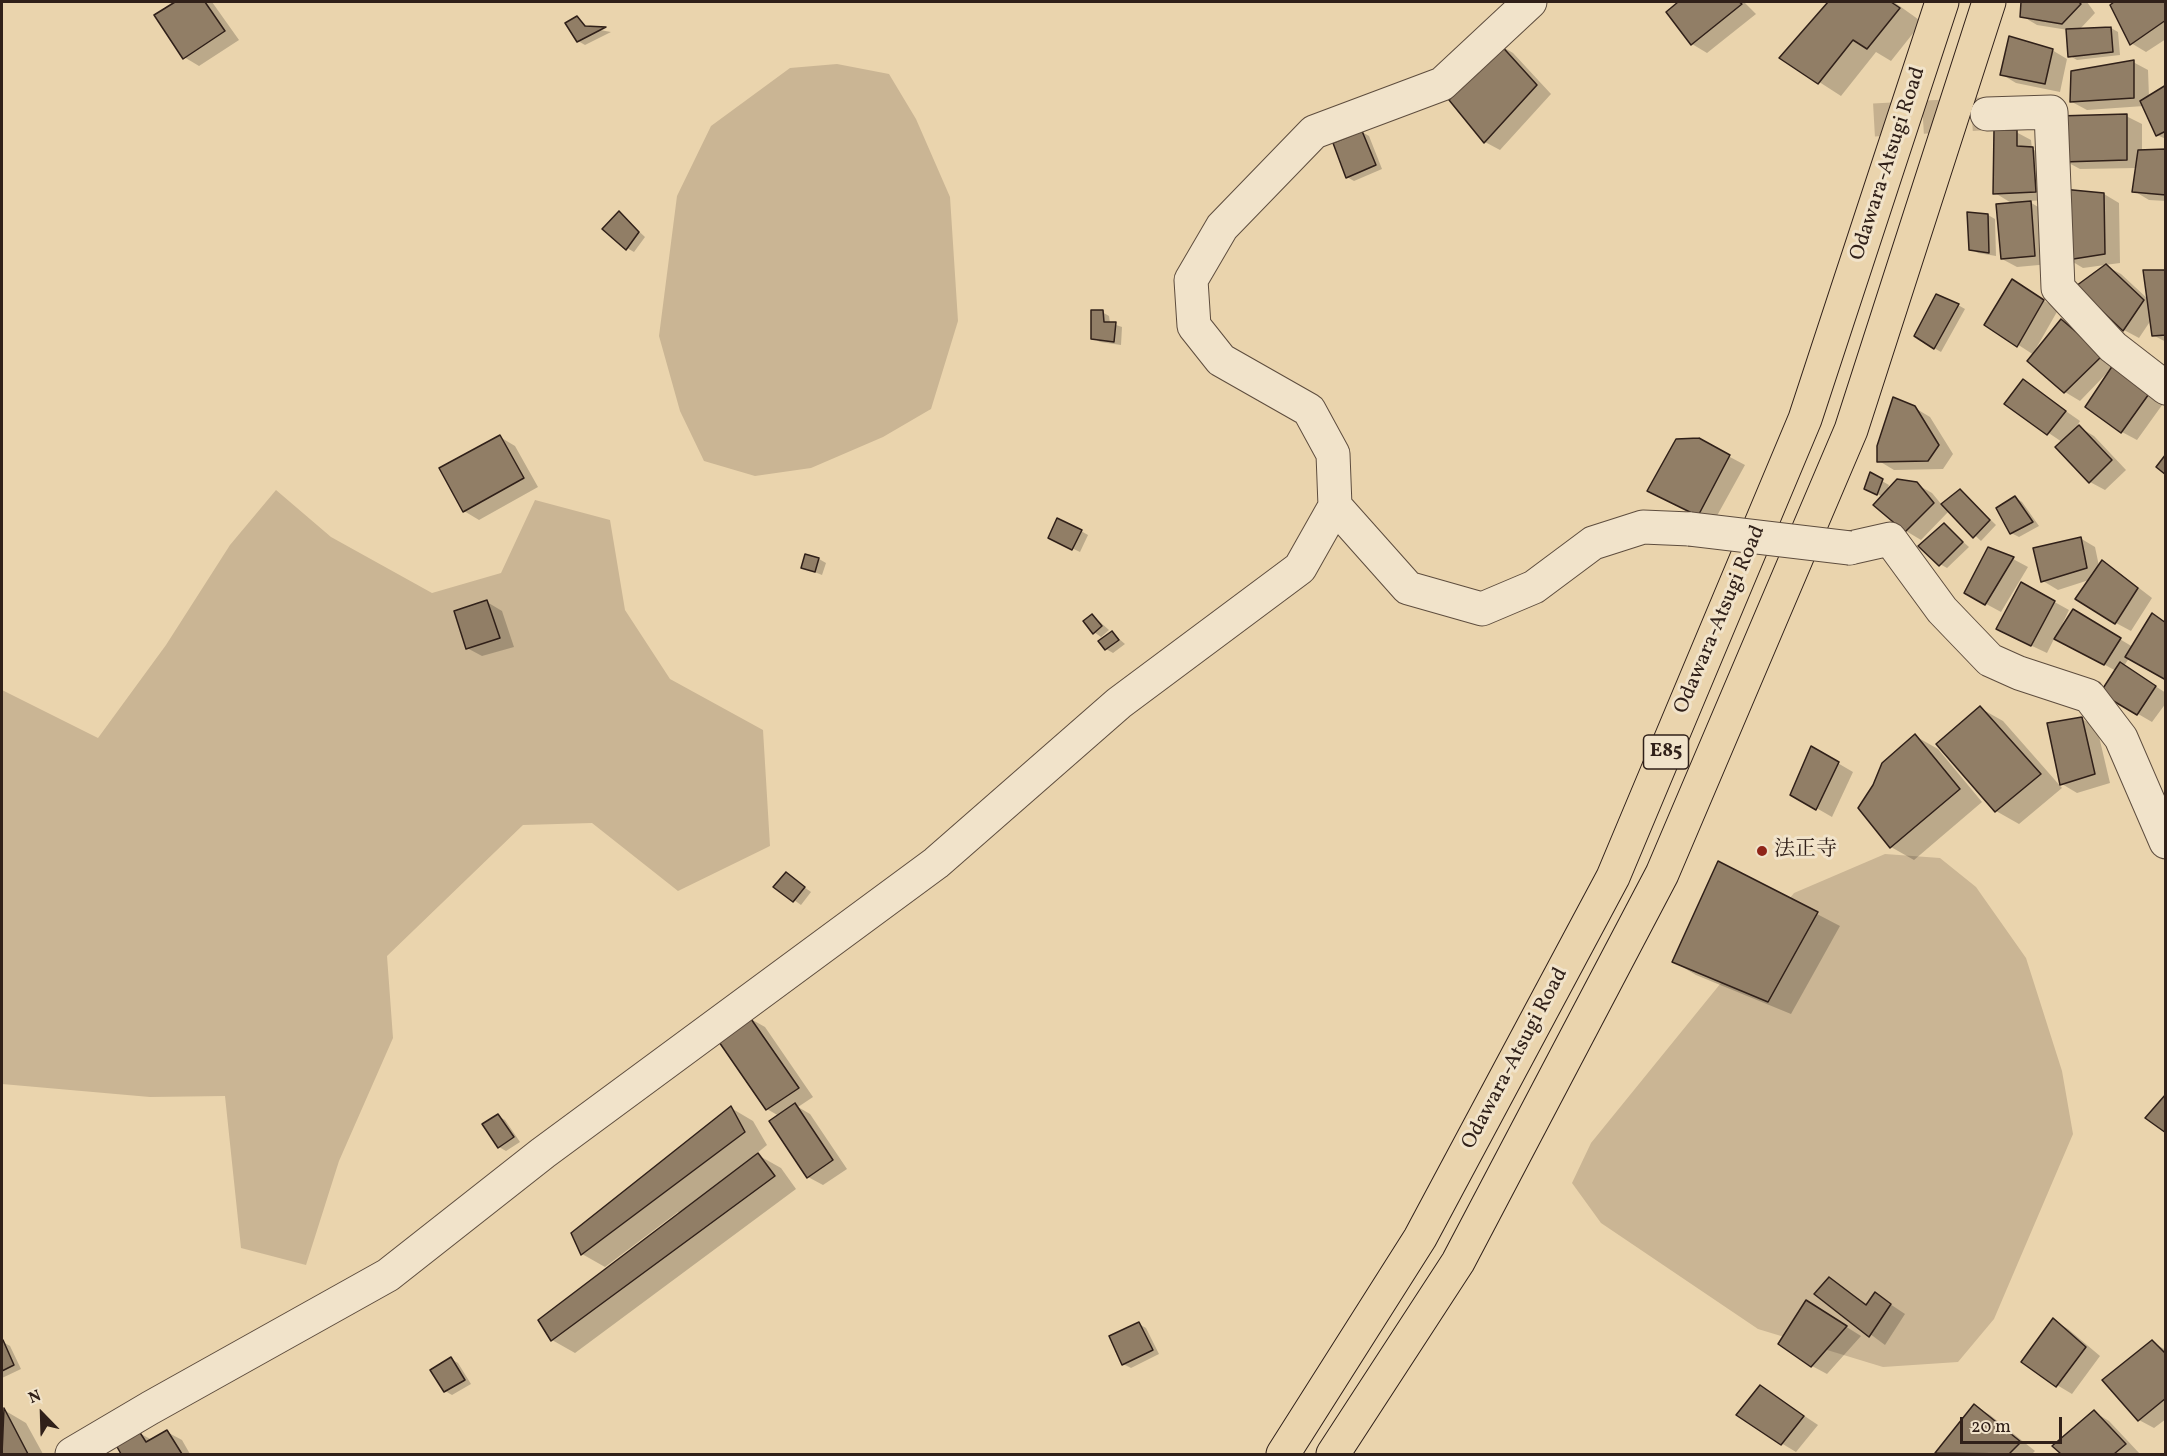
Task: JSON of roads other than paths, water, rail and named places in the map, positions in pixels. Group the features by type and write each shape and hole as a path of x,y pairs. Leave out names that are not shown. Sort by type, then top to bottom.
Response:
{"highway":[{"name":"Odawara-Atsugi Road","path":"1283,1455 1420,1238 1613,877 1805,419 1942,2"},
{"name":"Odawara-Atsugi Road","path":"1333,1455 1458,1262 1662,874 1851,430 1989,2"}],"street":[{"path":"72,1455 150,1408 388,1275 543,1153 936,863 1119,703 1300,568 1335,506 1333,454 1309,410 1221,360 1194,326 1191,280 1222,227 1314,132 1442,84 1530,2"},
{"path":"1986,114 2050,111 2058,288 2113,347 2166,388"},
{"path":"1335,506 1408,588 1482,609 1534,586 1593,543 1643,527 1690,529 1850,548 1890,539 1942,610 1990,660 2019,673 2089,696 2121,738 2166,842"}],"tunnel":[{"path":"1874,120 1980,114"}],"place":[{"name":"法正寺","path":"1762,851"}]}
